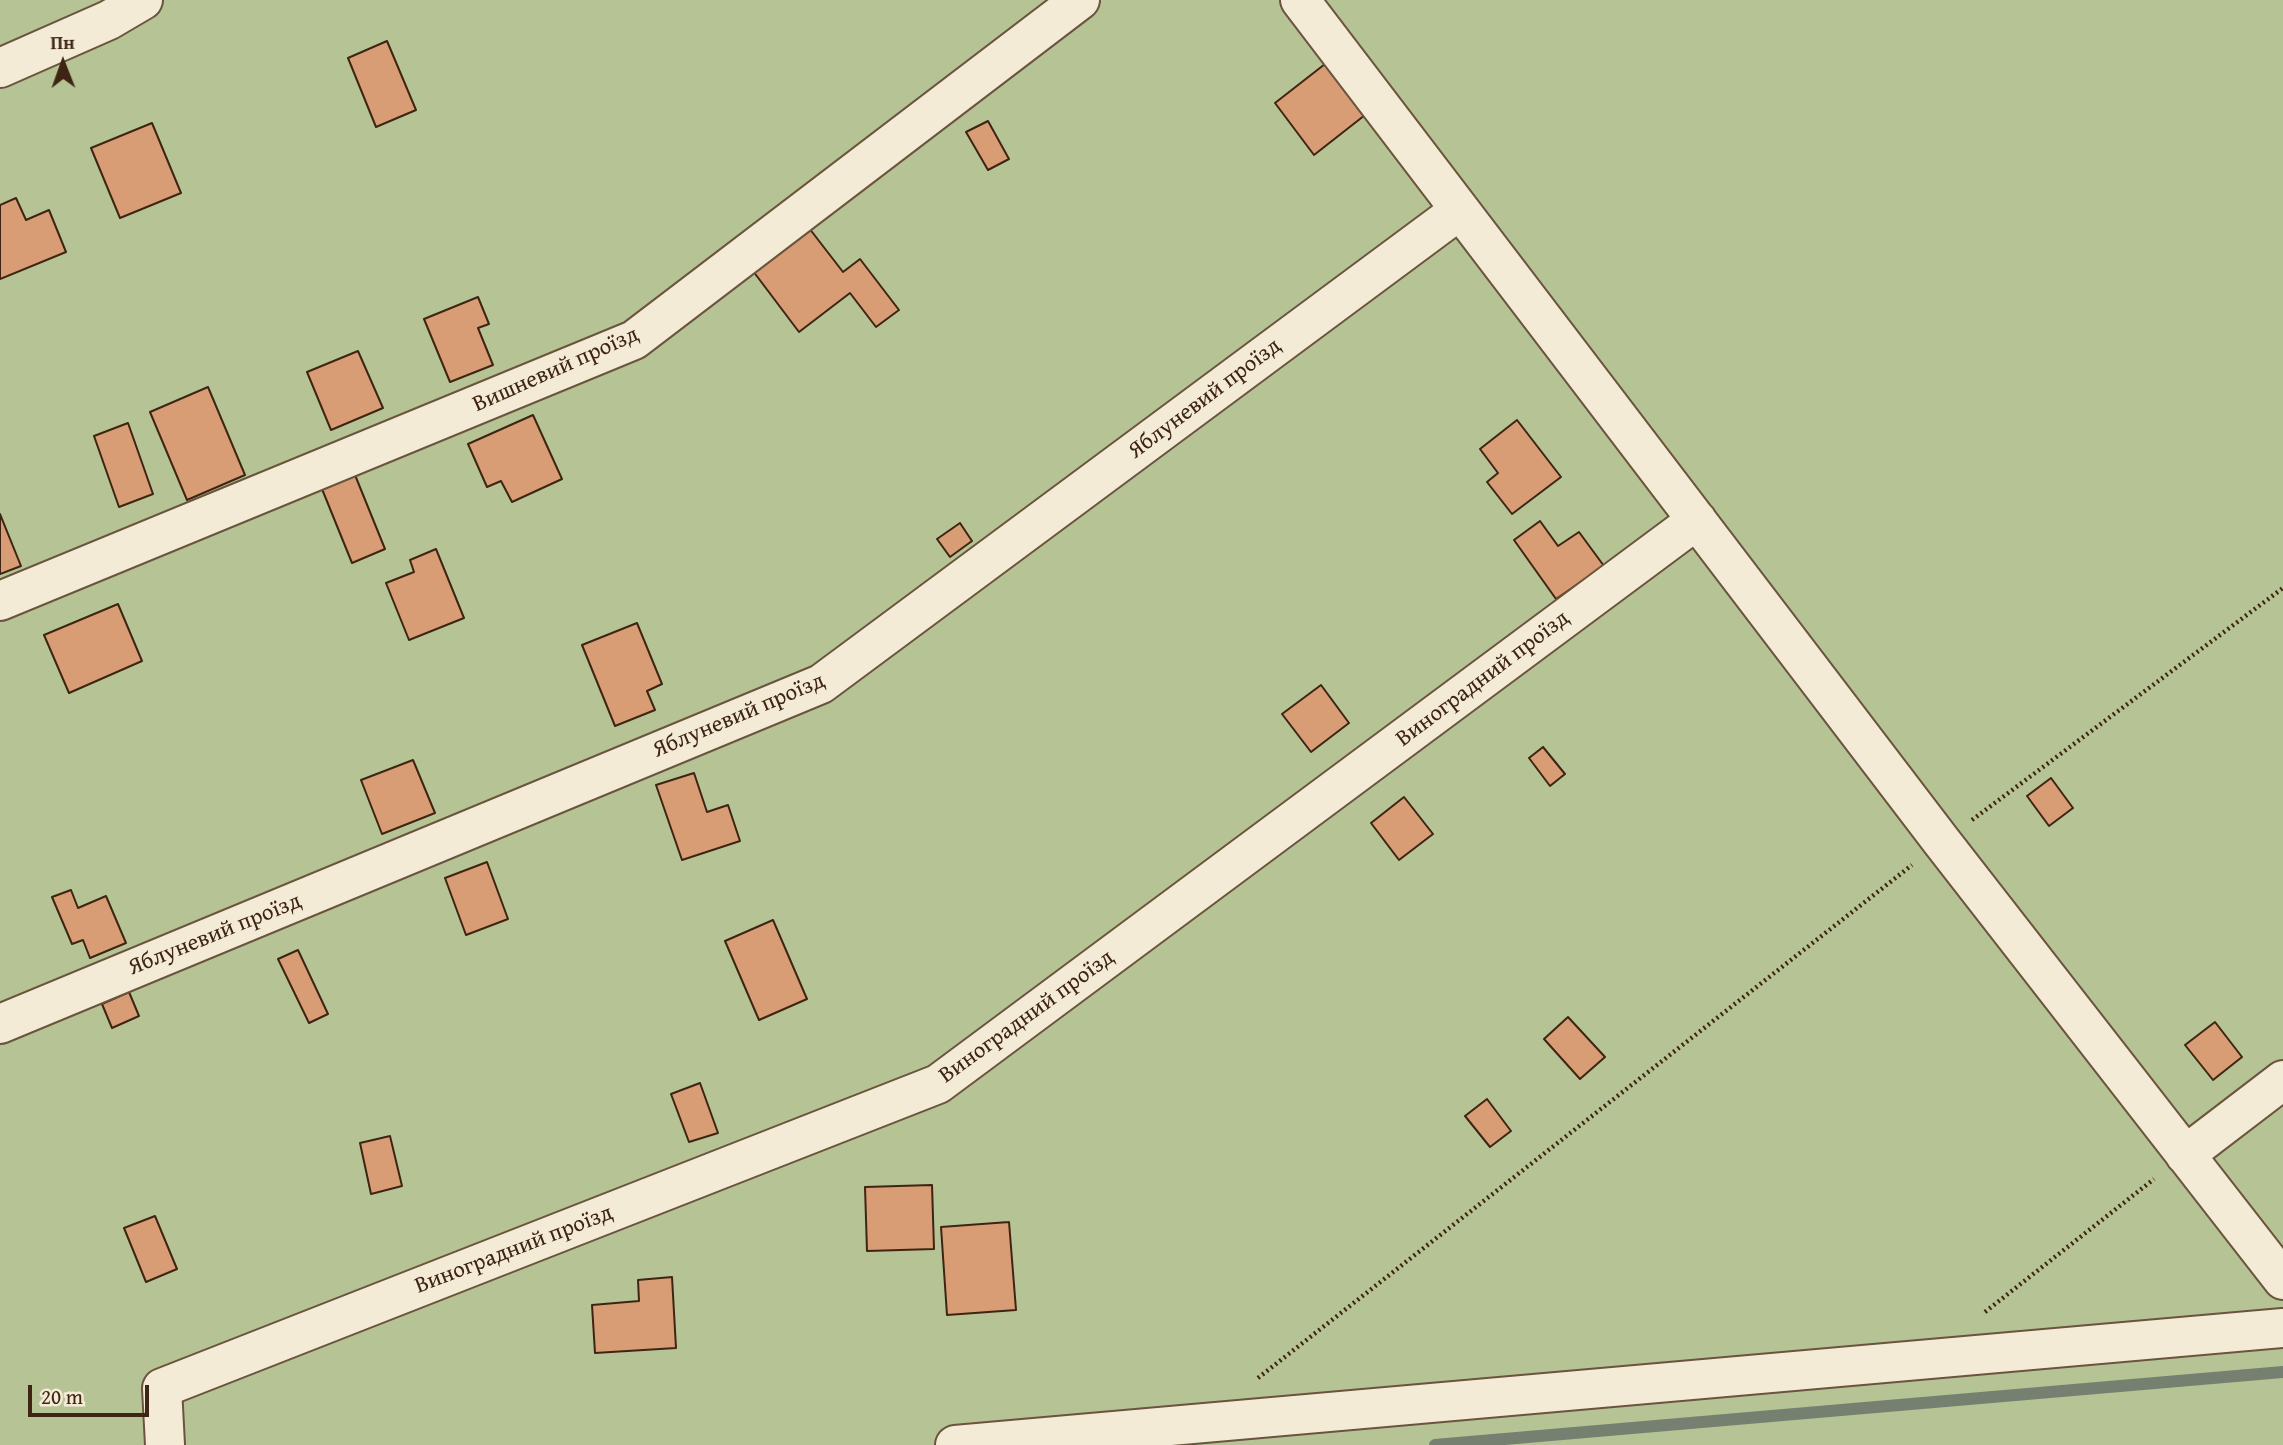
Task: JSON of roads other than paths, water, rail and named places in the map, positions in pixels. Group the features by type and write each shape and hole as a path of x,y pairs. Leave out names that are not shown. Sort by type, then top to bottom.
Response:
{"street":[{"path":"0,68 110,20 143,0"},
{"name":"Вишневий проїзд","path":"0,601 634,340 1080,0"},
{"path":"1300,0 1942,842 2283,1280"},
{"name":"Яблуневий проїзд","path":"0,1024 821,684 1460,210"},
{"name":"Виноградний проїзд","path":"165,1445 162,1388 938,1084 1697,520"},
{"path":"2185,1155 2283,1080"},
{"path":"955,1445 2283,1328"}],"waterway":[{"path":"1435,1445 2283,1372"}]}
